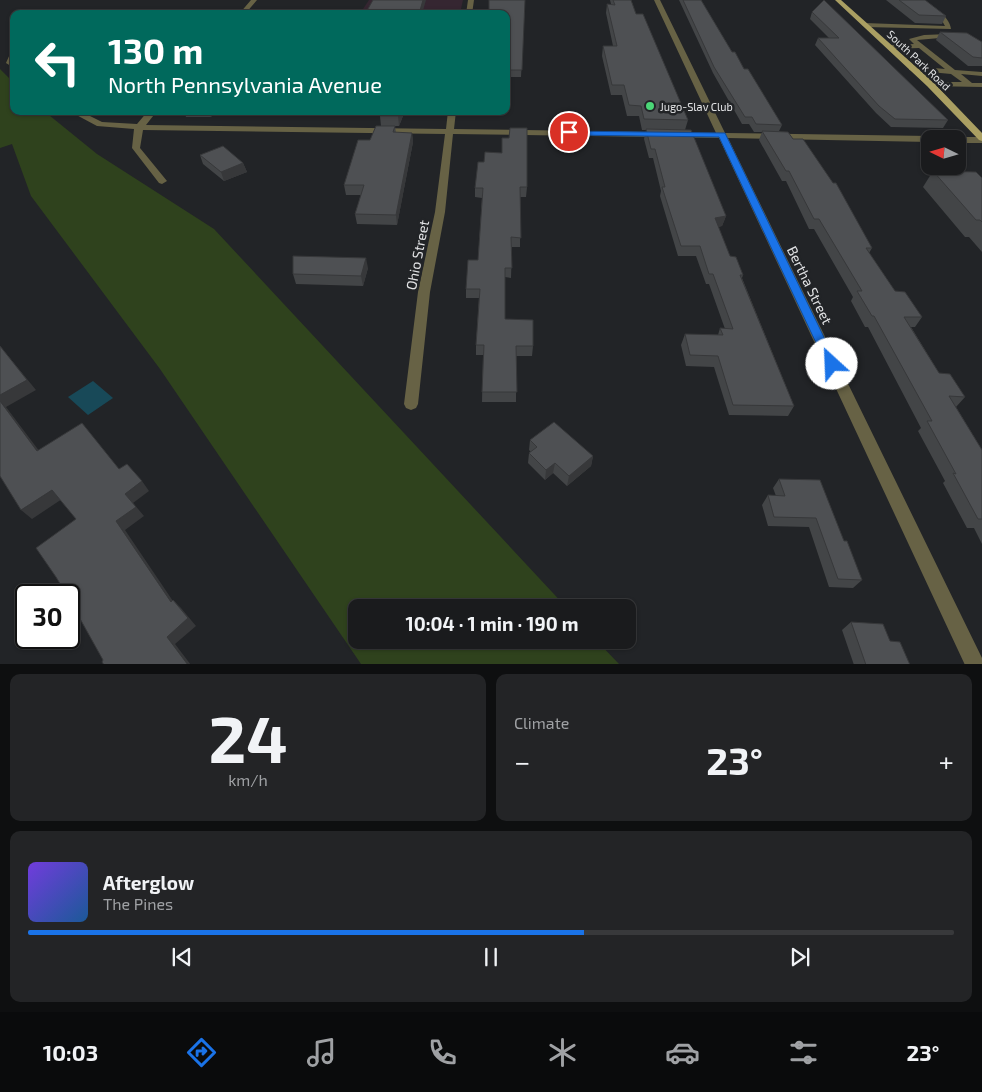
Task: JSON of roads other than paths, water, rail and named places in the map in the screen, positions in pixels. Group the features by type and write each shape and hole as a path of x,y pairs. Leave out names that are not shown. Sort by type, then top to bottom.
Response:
{"main road":[{"name":"South Park Road","path":"838,0 930,84 982,139"}],"street":[{"path":"245,10 254,0"},
{"name":"Bertha Street","path":"657,0 975,664"},
{"path":"865,25 949,28 944,18 917,0"},
{"path":"969,84 912,39 919,36 957,37 969,39 982,49"},
{"path":"889,47 920,46"},
{"path":"912,68 982,74"},
{"path":"930,84 982,85"},
{"path":"81,115 100,124 139,127 722,134 921,139"},
{"path":"150,115 139,127 136,148 162,181"},
{"name":"Ohio Street","path":"410,404 424,292 440,212 451,115"},
{"path":"966,140 982,139"}],"water":[{"path":"93,381 113,398 88,415 68,397"}],"place":[{"name":"Jugo-Slav Club","path":"650,106"}]}
